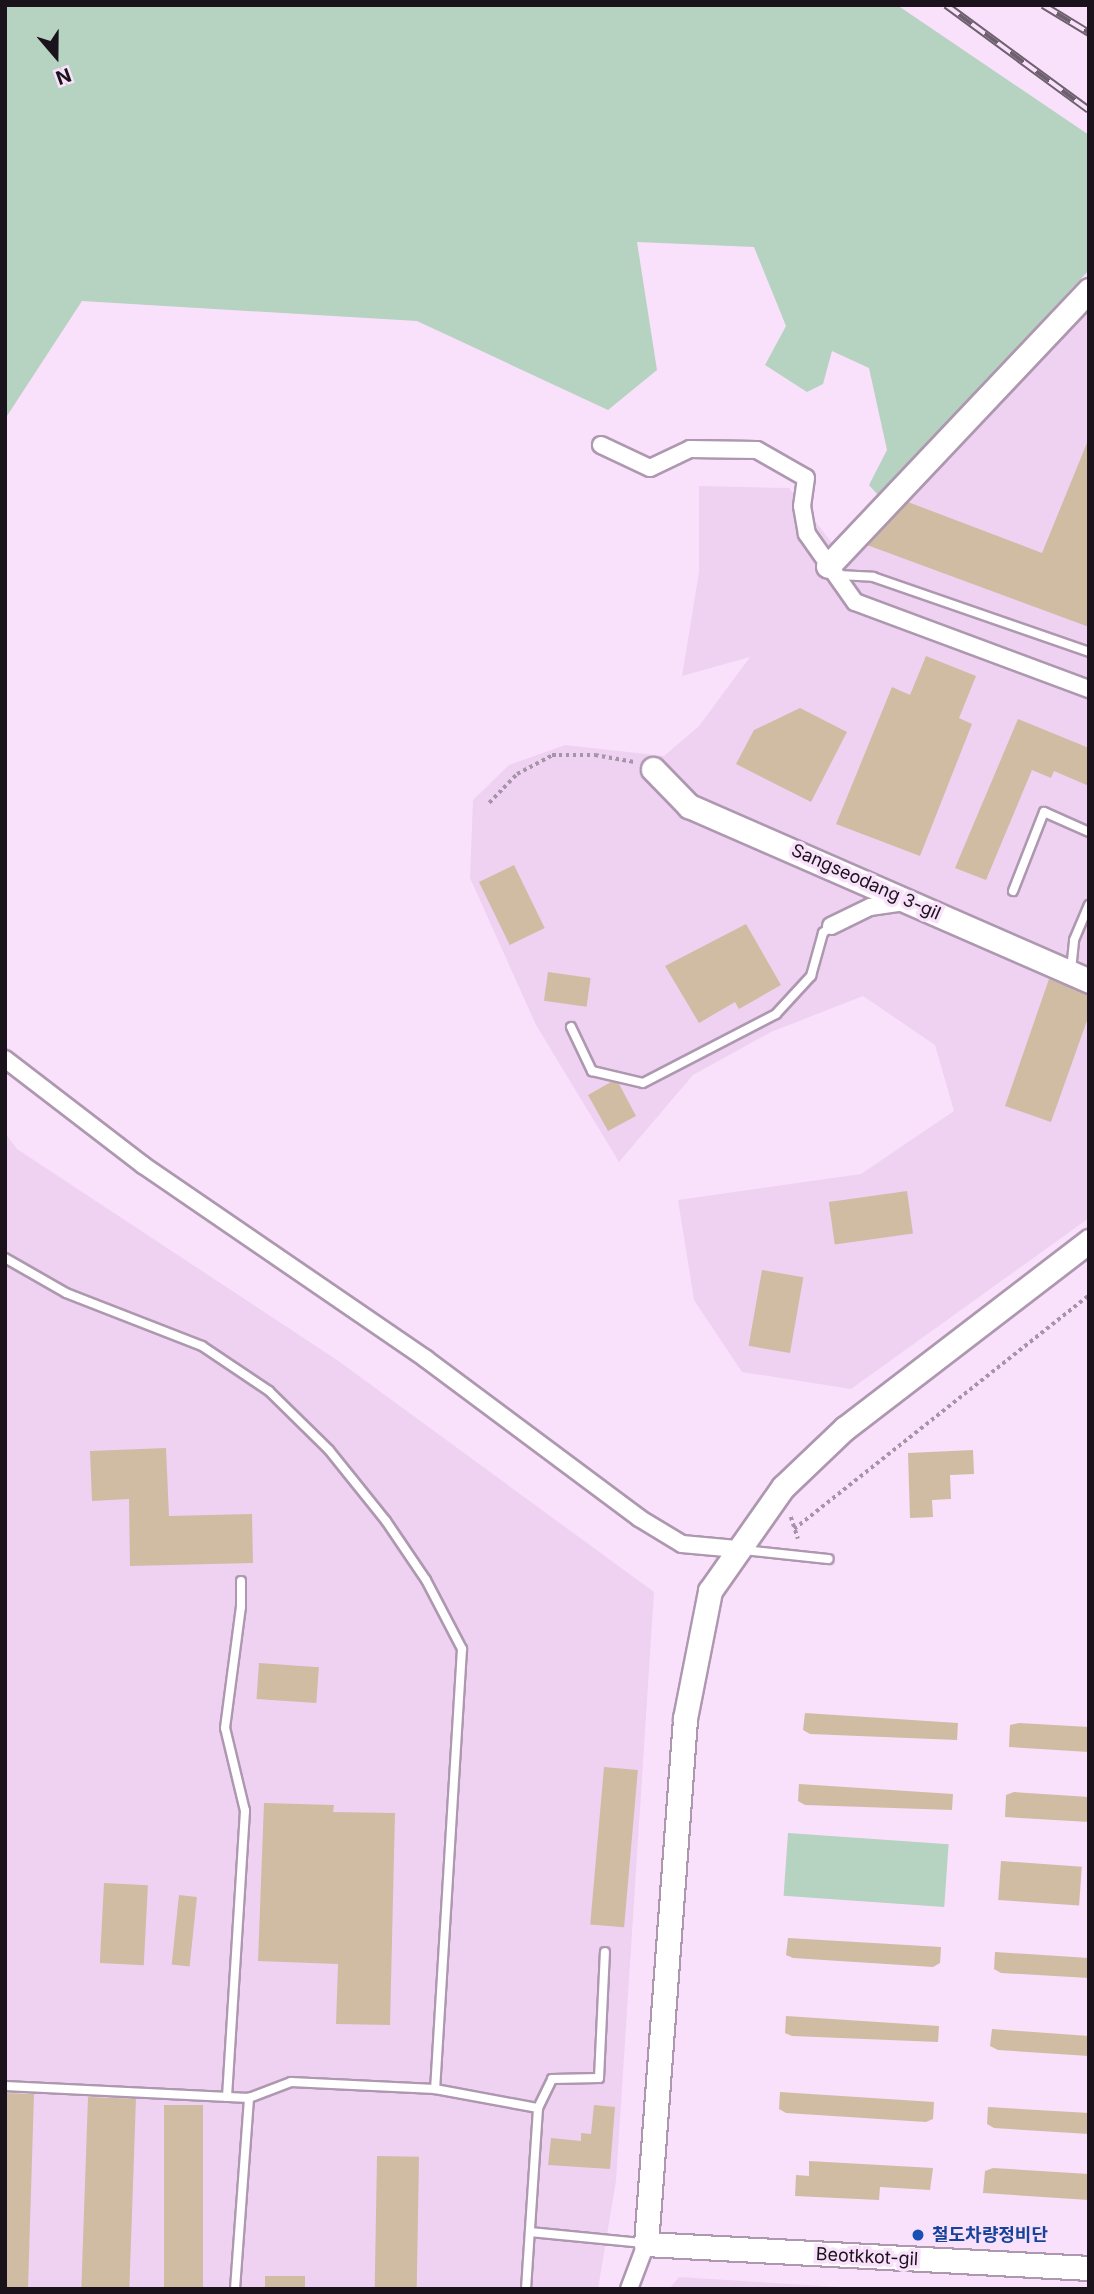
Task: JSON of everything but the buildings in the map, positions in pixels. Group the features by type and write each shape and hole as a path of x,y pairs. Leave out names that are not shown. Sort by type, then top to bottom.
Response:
{"street":[{"path":"831,571 1089,290"},
{"path":"601,445 650,468 690,449 757,450 806,478 802,506 807,534 855,601 1089,689"},
{"name":"Sangseodang 3-gil","path":"653,769 689,806 1079,977"},
{"path":"831,926 870,907 911,902"},
{"path":"5,1059 143,1165 426,1359 639,1518 682,1544 737,1549"},
{"path":"629,2289 646,2244 685,1719 709,1594 737,1549 783,1487 845,1428 1089,1241"},
{"name":"Beotkkot-gil","path":"646,2244 1089,2268"}],"lane":[{"path":"831,571 873,577 1089,652"},
{"path":"1013,891 1044,811 1089,832"},
{"path":"1079,977 1074,940 1088,909"},
{"path":"571,1027 592,1071 643,1083 776,1014 811,976 823,933 831,926"},
{"path":"5,1258 66,1293 202,1346 269,1391 329,1450 386,1521 426,1580 462,1649 435,2089"},
{"path":"737,1549 829,1559"},
{"path":"227,2097 245,1811 225,1728 241,1607 241,1581"},
{"path":"526,2289 538,2108 552,2079 599,2078 606,1952"},
{"path":"5,2086 249,2098 290,2082 435,2089 538,2108"},
{"path":"235,2289 249,2098"},
{"path":"530,2232 646,2244"}],"path":[{"path":"489,803 517,774 552,755 621,757 653,769"},
{"path":"794,1529 1089,1295"},
{"path":"791,1517 797,1539"}],"shaded area":[{"path":"1089,304 1089,1218 851,1389 742,1372 694,1300 678,1200 861,1174 954,1111 935,1045 863,996 771,1032 693,1075 619,1162 536,1025 470,878 473,800 509,765 565,745 664,756 699,726 750,657 682,676 699,572 699,486 789,488 833,544"},
{"path":"5,1133 17,1149 337,1360 654,1592 616,2181 598,2289 5,2289"},
{"path":"679,2277 872,2289 669,2289"}],"green space":[{"path":"5,5 897,5 1089,135 1089,270 878,495 869,485 887,450 869,368 832,351 823,384 807,392 765,365 786,326 754,247 637,242 657,370 608,410 417,321 82,301 5,419"},
{"path":"788,1833 949,1844 944,1907 784,1896"}],"railway":[{"path":"946,5 1089,110"},
{"path":"1043,5 1089,33"}],"place":[{"name":"철도차량정비단","path":"918,2235"}]}
